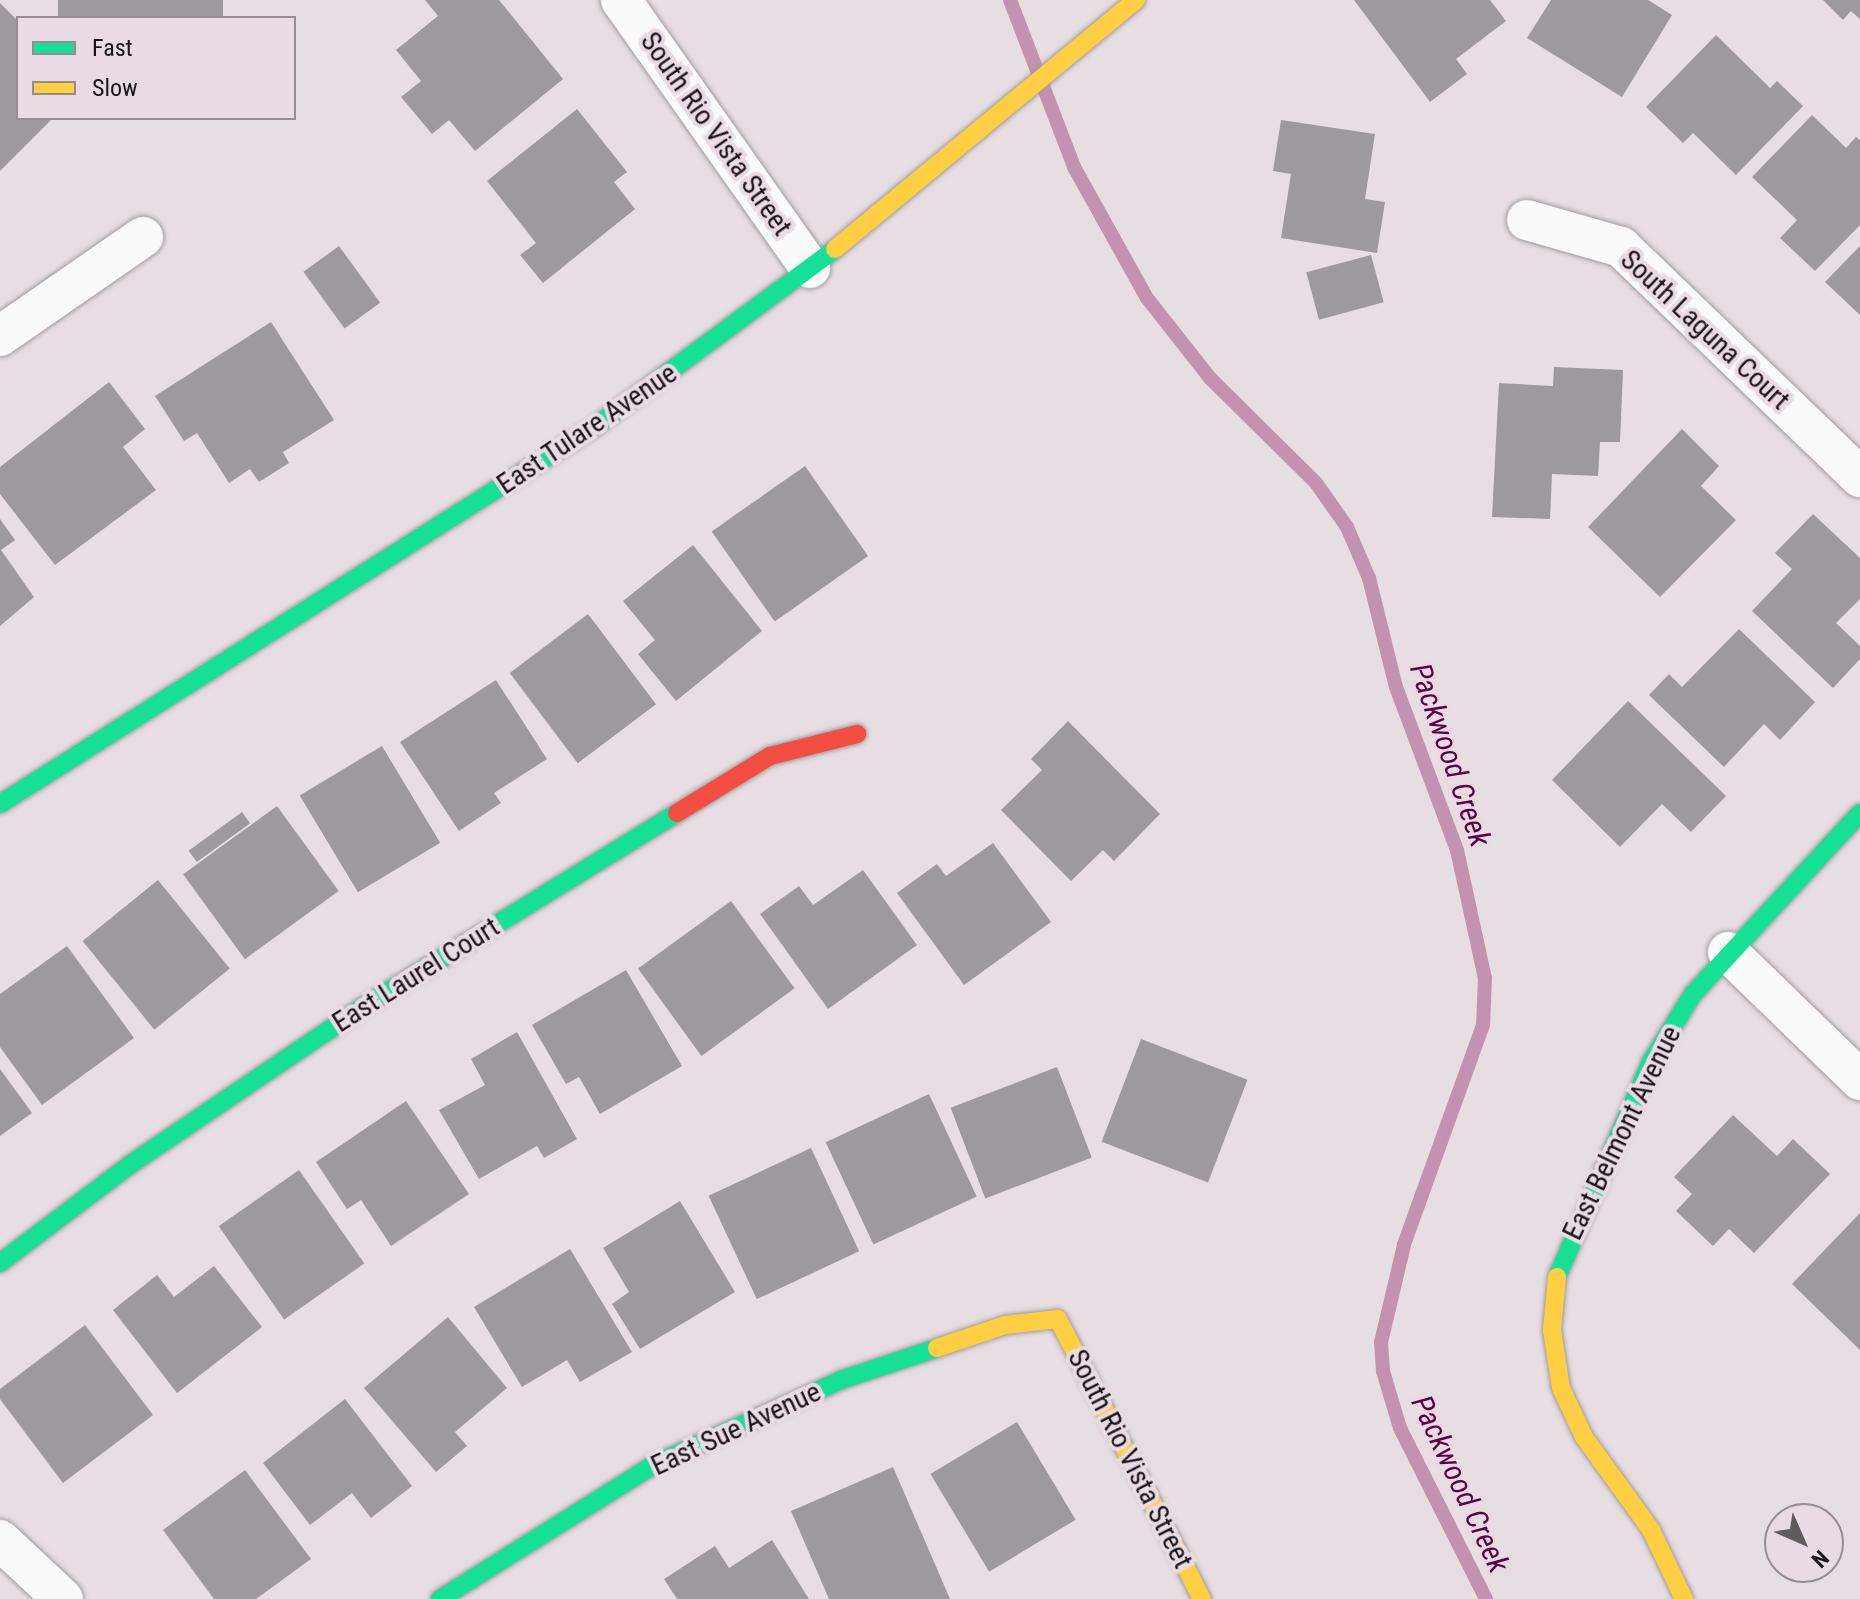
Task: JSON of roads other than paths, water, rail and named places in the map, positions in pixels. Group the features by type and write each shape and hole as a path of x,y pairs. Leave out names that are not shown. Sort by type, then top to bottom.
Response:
{"street":[{"name":"South Rio Vista Street","path":"621,0 810,268"},
{"name":"East Tulare Avenue","path":"0,804 584,434 810,268 998,119 1136,0"},
{"name":"South Laguna Court","path":"1527,220 1621,247 1860,477"},
{"path":"0,336 143,237"},
{"name":"East Laurel Court","path":"0,1263 131,1164 379,996 770,756 857,734"},
{"name":"East Belmont Avenue","path":"1684,1599 1651,1530 1584,1437 1561,1388 1552,1330 1557,1272 1583,1207 1652,1060 1693,994 1728,952 1860,813"},
{"path":"1728,952 1860,1080"},
{"name":"South Rio Vista Street","path":"1058,1319 1202,1599"},
{"name":"East Sue Avenue","path":"440,1599 655,1464 841,1380 1005,1325 1058,1319"},
{"path":"0,1540 63,1599"}],"waterway":[{"name":"Packwood Creek","path":"1010,0 1074,167 1147,298 1210,378 1316,483 1347,527 1369,578 1396,687 1457,850 1485,978 1483,1025 1404,1245 1381,1342 1383,1371 1400,1428 1486,1599"}]}
